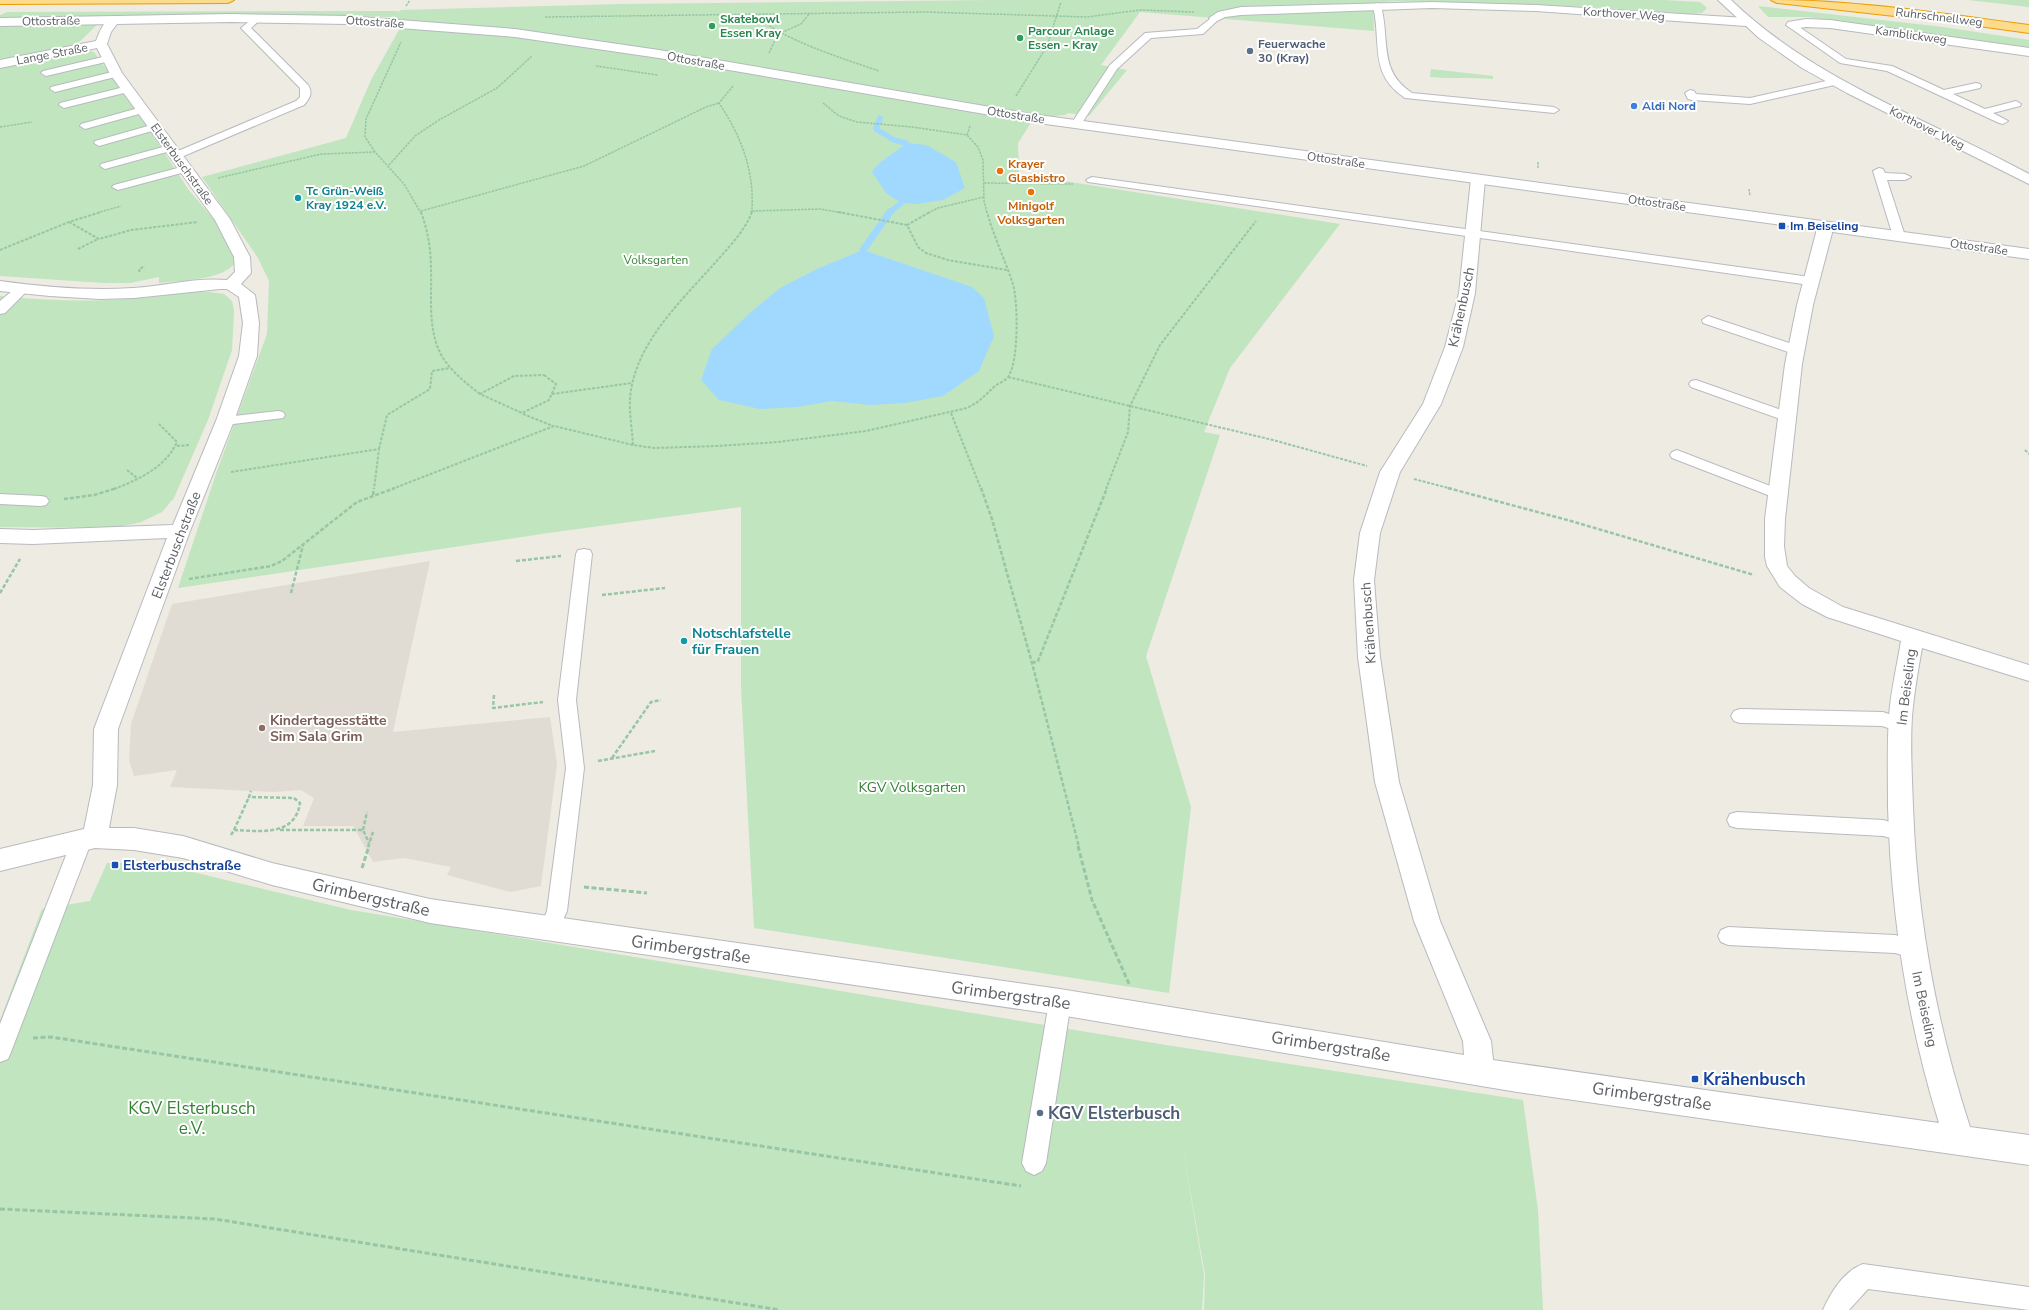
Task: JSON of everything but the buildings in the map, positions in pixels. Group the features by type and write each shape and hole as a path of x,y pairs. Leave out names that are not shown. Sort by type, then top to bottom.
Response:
{"highway":[{"path":"0,1 228,0"},
{"name":"Ruhrschnellweg","path":"1777,0 1950,18 2029,29"}],"street":[{"path":"1724,0 1742,18"},
{"name":"Korthover Weg","path":"1219,16 1241,11 1432,5 1536,8 1742,18 1796,60 1836,82 2029,180"},
{"name":"Ottostraße","path":"0,22 256,19 348,20 515,33 659,54 923,101 1076,124 2029,254"},
{"name":"Lange Straße","path":"0,64 101,44 105,32 114,20"},
{"name":"Kamblickweg","path":"1792,25 1806,23 1830,24 2029,52"},
{"name":"Elsterbuschstraße","path":"89,839 105,785 106,729 180,531 225,421 248,356 250,323 247,294 231,285 243,273 242,257 222,219 116,74 107,59 101,44"},
{"name":"Krähenbusch","path":"1478,179 1474,233 1467,293 1454,347 1432,404 1390,472 1370,532 1364,580 1369,657 1387,782 1427,921 1477,1041 1480,1071"},
{"name":"Im Beiseling","path":"1823,226 1824,233 1810,281 1796,350 1778,494 1774,554 1784,577 1797,590 1813,601 1836,612 1913,636 1900,724 1902,833 1913,949 1927,1028 1949,1108 1959,1138"},
{"path":"0,286 49,292 104,294 133,293 208,284 231,285"},
{"path":"0,536 33,537 180,531"},
{"path":"1913,636 2029,673"},
{"name":"Grimbergstraße","path":"0,860 89,839 134,839 183,847 272,874 430,910 1060,1002 1480,1071 1959,1138 2029,1150"}],"lane":[{"path":"1378,6 1381,18 1384,70 1398,91 1410,96 1554,110"},
{"path":"1076,124 1113,67 1148,35 1200,32 1219,16"},
{"path":"105,166 173,152 300,103 305,98 306,91 304,87 246,28 256,19"},
{"path":"1792,25 1843,61 1889,68 2003,121"},
{"path":"46,72 107,59"},
{"path":"54,89 116,74"},
{"path":"1690,93 1692,97 1750,101 1836,82"},
{"path":"1944,93 1976,86"},
{"path":"64,105 128,89"},
{"path":"1983,112 2016,104"},
{"path":"85,126 142,110"},
{"path":"99,143 155,127"},
{"path":"118,187 185,169"},
{"path":"1899,236 1880,174 1905,177"},
{"path":"1092,180 1810,281"},
{"path":"0,310 1,307 22,289"},
{"path":"1708,320 1796,350"},
{"path":"1696,384 1788,417"},
{"path":"225,421 278,415"},
{"path":"1677,454 1778,494"},
{"path":"0,499 41,501"},
{"path":"550,928 557,911 574,764 566,700 580,598 584,554"},
{"path":"1740,716 1884,719 1900,724"},
{"path":"1737,820 1883,828 1902,833"},
{"path":"2,1046 89,839"},
{"path":"1728,936 1895,944 1913,949"},
{"path":"1034,1164 1060,1002"},
{"path":"1836,1310 1841,1300 1863,1276 2029,1299"}],"path":[{"path":"1014,99 1048,46 1061,2"},
{"path":"543,17 934,12 1094,17 1146,10 1219,16"},
{"path":"752,71 765,60 777,35 803,23 810,13"},
{"path":"753,14 757,19 782,32 846,59 885,72"},
{"path":"403,39 366,119 363,131 365,138 375,152 409,189 421,211 429,237 432,327 434,341 440,355 468,387 480,394 554,426 633,445 683,448 778,442 866,430 951,413 968,408 981,401 996,385 1008,377 1015,354 1017,328 1016,302 1007,270 994,237 984,197 983,160 981,153 967,135 870,124 848,120 820,102"},
{"path":"524,55 539,57"},
{"path":"388,165 415,136 439,120 498,88 532,56"},
{"path":"591,66 658,75"},
{"path":"421,211 584,166 706,107 719,103 734,86 726,85"},
{"path":"633,445 632,383 641,358 655,333 674,307 724,253 752,211 752,181 748,161 741,142 719,103"},
{"path":"0,127 32,122"},
{"path":"196,184 321,154 375,152"},
{"path":"984,183 1056,183 1078,185 1092,180"},
{"path":"752,211 820,209 907,225 938,208 984,197"},
{"path":"0,250 69,222 123,205"},
{"path":"1032,663 1038,661 1119,457 1128,432 1130,406 1160,345 1269,205"},
{"path":"78,249 99,239 131,230 222,219"},
{"path":"69,222 99,239"},
{"path":"907,225 919,248 925,253 945,259 1007,270"},
{"path":"373,495 379,449 387,415 430,389 432,371 451,368"},
{"path":"480,394 514,376 544,375 556,384 549,400 522,413"},
{"path":"552,394 632,383"},
{"path":"951,413 992,519 1032,663 1092,900 1134,995 1138,1015"},
{"path":"41,501 75,498 103,493 151,472 163,462 176,446 177,442 159,424"},
{"path":"161,583 271,566 282,561 357,502 450,468 554,426"},
{"path":"202,476 379,449"},
{"path":"2024,450 2029,454"},
{"path":"127,470 137,478"},
{"path":"0,593 33,537"},
{"path":"291,593 303,544"},
{"path":"516,561 584,554"},
{"path":"580,598 665,588"},
{"path":"494,695 493,708 566,700"},
{"path":"612,758 651,702 660,700"},
{"path":"574,764 655,752"},
{"path":"217,858 234,830 251,791"},
{"path":"249,797 294,798 300,803 298,817 289,825 277,830"},
{"path":"367,812 363,830 370,843"},
{"path":"234,830 363,830"},
{"path":"364,862 372,832"},
{"path":"560,885 647,893"},
{"path":"2,1046 50,1037 1029,1187 1034,1164"},
{"path":"0,1209 215,1219 780,1310"}],"shaded area":[{"name":"Kindertagesstätte Sim Sala Grim","path":"430,561 393,732 550,717 557,764 541,886 510,892 447,875 451,867 404,858 373,862 353,826 303,826 314,798 301,790 274,792 170,787 177,770 134,776 129,760 131,724 172,604"}],"green space":[{"name":"Volksgarten","path":"993,0 1664,0 1700,2 1707,8 1702,13 1691,14 1592,7 1394,1 1373,3 1374,31 1140,12 1101,65 1127,70 1089,116 1068,113 1065,115 1034,118 1018,143 1019,174 1340,224 1230,368 1204,432 1220,435 1146,656 1191,807 1169,993 754,928 741,687 741,507 548,533 178,588 217,471 267,334 269,281 258,258 202,177 346,138 371,80 400,28 393,17 235,14 101,16 0,20 0,15 7,12 399,11 396,14 401,10 622,4"},
{"path":"1968,0 2029,0 2029,7"},
{"path":"1758,6 1943,27 2029,40 2029,48 1808,17 1768,17"},
{"path":"101,21 77,44 0,60 0,23"},
{"path":"90,51 94,52 142,118 188,189 216,222 236,262 230,268 211,276 159,283 159,277 130,283 104,283 0,276 0,68"},
{"path":"1431,69 1493,76 1493,79 1430,77"},
{"path":"190,292 224,294 232,301 234,311 232,350 208,420 174,498 162,512 141,522 114,528 0,527 0,296 48,300 118,300"},
{"name":"KGV Elsterbusch e.V.","path":"151,862 351,910 1166,1045 1523,1100 1538,1210 1543,1310 1204,1310 1205,1275 1181,1137 1204,1275 1202,1310 0,1310 0,1020 42,909 90,901 107,863"}],"water":[{"path":"906,143 926,145 956,162 965,188 943,200 916,204 901,203 886,193 872,172 883,160"},
{"path":"863,250 972,287 984,298 994,336 979,371 943,396 905,403 871,405 832,401 797,407 760,409 719,400 701,380 712,349 752,311 780,288 819,268"}],"waterway":[{"path":"880,118 876,129 894,140 906,143"},
{"path":"890,212 901,203"},
{"path":"863,250 890,212"}],"place":[{"name":"Skatebowl Essen Kray","path":"712,26"},
{"name":"Parcour Anlage Essen - Kray","path":"1020,38"},
{"name":"Feuerwache 30 (Kray)","path":"1250,51"},
{"name":"Aldi Nord","path":"1634,106"},
{"name":"Krayer Glasbistro","path":"1000,171"},
{"name":"Minigolf Volksgarten","path":"1031,192"},
{"name":"Tc Grün-Weiß Kray 1924 e.V.","path":"298,198"},
{"name":"Im Beiseling","path":"1782,226"},
{"name":"Notschlafstelle für Frauen","path":"684,641"},
{"name":"Kindertagesstätte Sim Sala Grim","path":"262,728"},
{"name":"Elsterbuschstraße","path":"115,865"},
{"name":"Krähenbusch","path":"1695,1079"},
{"name":"KGV Elsterbusch","path":"1040,1113"}],"park label":[{"name":"KGV Volksgarten","path":"912,787"}]}
